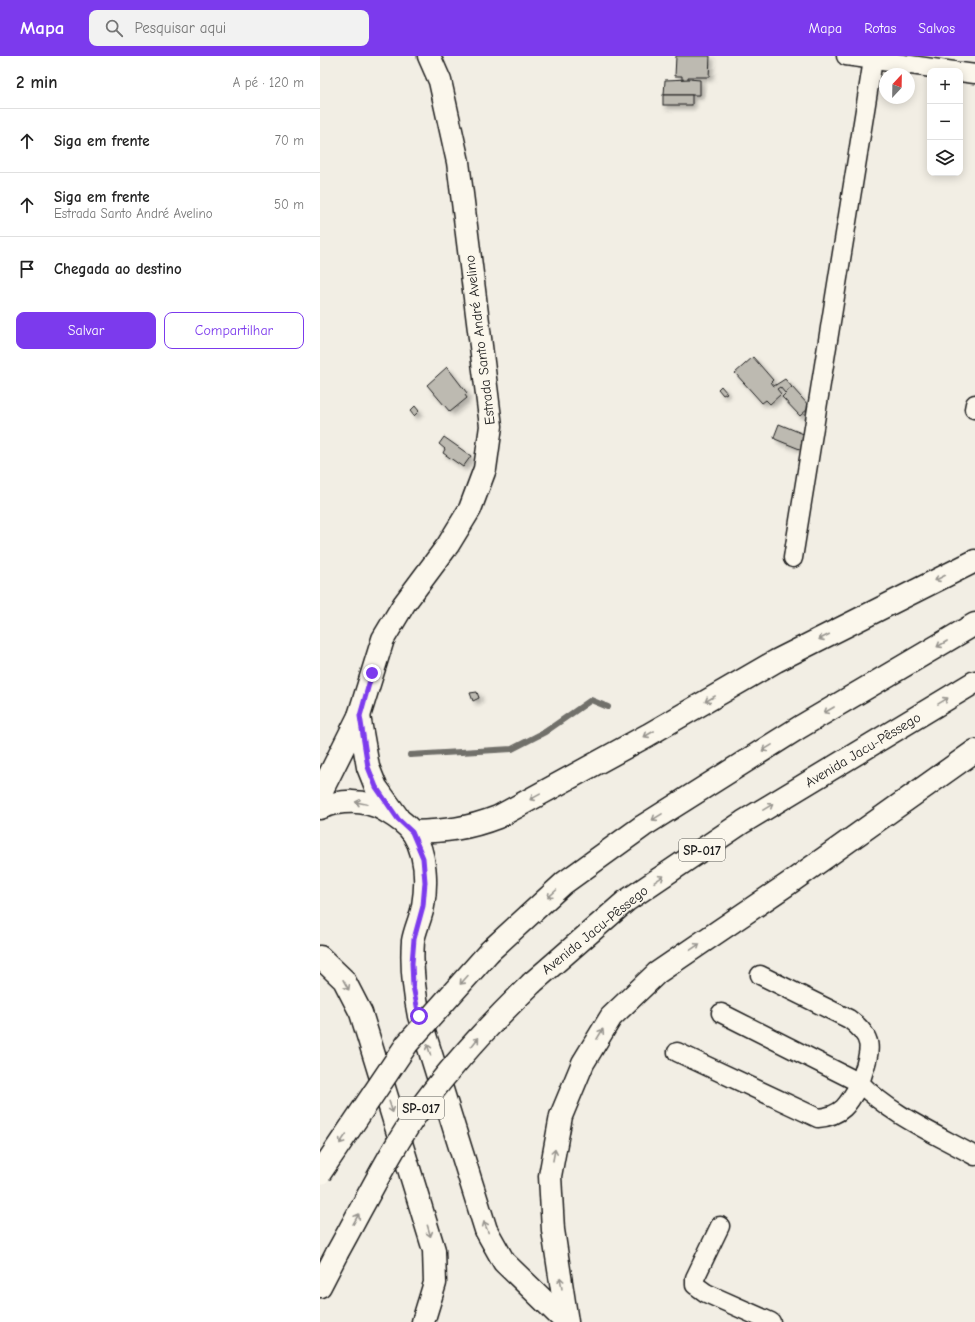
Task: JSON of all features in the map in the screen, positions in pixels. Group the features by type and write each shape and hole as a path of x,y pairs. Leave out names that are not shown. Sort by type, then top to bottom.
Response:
{"main road":[{"name":"Estrada Santo André Avelino","path":"320,794 360,716 383,639 404,604 448,545 470,509 485,469 491,426 458,162 440,81 429,56"},
{"path":"320,808 332,804 355,802 378,807 405,826 451,831 473,826 498,817 648,735 776,662 975,560"},
{"path":"320,1174 407,1044 490,951 564,884 643,826 800,727 975,624"},
{"name":"Avenida Jacu-Pêssego","path":"320,1286 394,1150 424,1103 487,1027 532,983 626,901 744,822 975,682"},
{"name":"Estrada Santo André Avelino","path":"360,716 368,767 376,787 405,826 423,858 425,882 423,906 414,939 413,986 419,1016 486,1230 504,1262 567,1322"},
{"path":"567,1322 553,1230 550,1176 561,1116 583,1063 611,1017 657,972 788,884 975,751"},
{"path":"320,957 344,980 361,1012 434,1250 435,1283 423,1322"}],"street":[{"path":"846,56 932,68"},
{"path":"793,558 873,60"},
{"path":"963,72 975,74"},
{"path":"677,1052 818,1118 827,1117 841,1112 851,1099 860,1083 870,1050 866,1036 861,1028 849,1019 760,975"},
{"path":"721,1013 860,1083 872,1095 895,1110 975,1156"},
{"path":"720,1226 696,1278 695,1285 706,1293 771,1322"}],"building":[{"path":"676,56 710,56 709,77 688,77 688,80 682,80 682,76 675,76"},
{"path":"665,80 700,80 700,95 664,95"},
{"path":"663,95 692,95 692,105 663,105"},
{"path":"753,357 773,380 771,382 774,386 785,379 792,387 785,393 780,387 777,389 781,394 770,404 766,400 762,403 735,373"},
{"path":"447,367 467,393 465,395 467,398 450,412 427,385"},
{"path":"721,386 727,393 723,395 718,389"},
{"path":"792,387 810,407 800,416 782,397"},
{"path":"415,406 419,411 414,416 410,411"},
{"path":"779,424 811,437 802,450 775,439 774,437"},
{"path":"444,437 471,456 463,467 443,453 445,449 439,444"},
{"path":"477,692 479,698 473,701 470,693"}],"waterway":[{"path":"410,755 512,749 545,732 591,700 608,707"}],"route":[{"path":"372,673 360,716 362,738 368,767 376,787 398,819 412,832 423,858 425,882 423,906 414,939 412,963 413,986 419,1016"}]}
